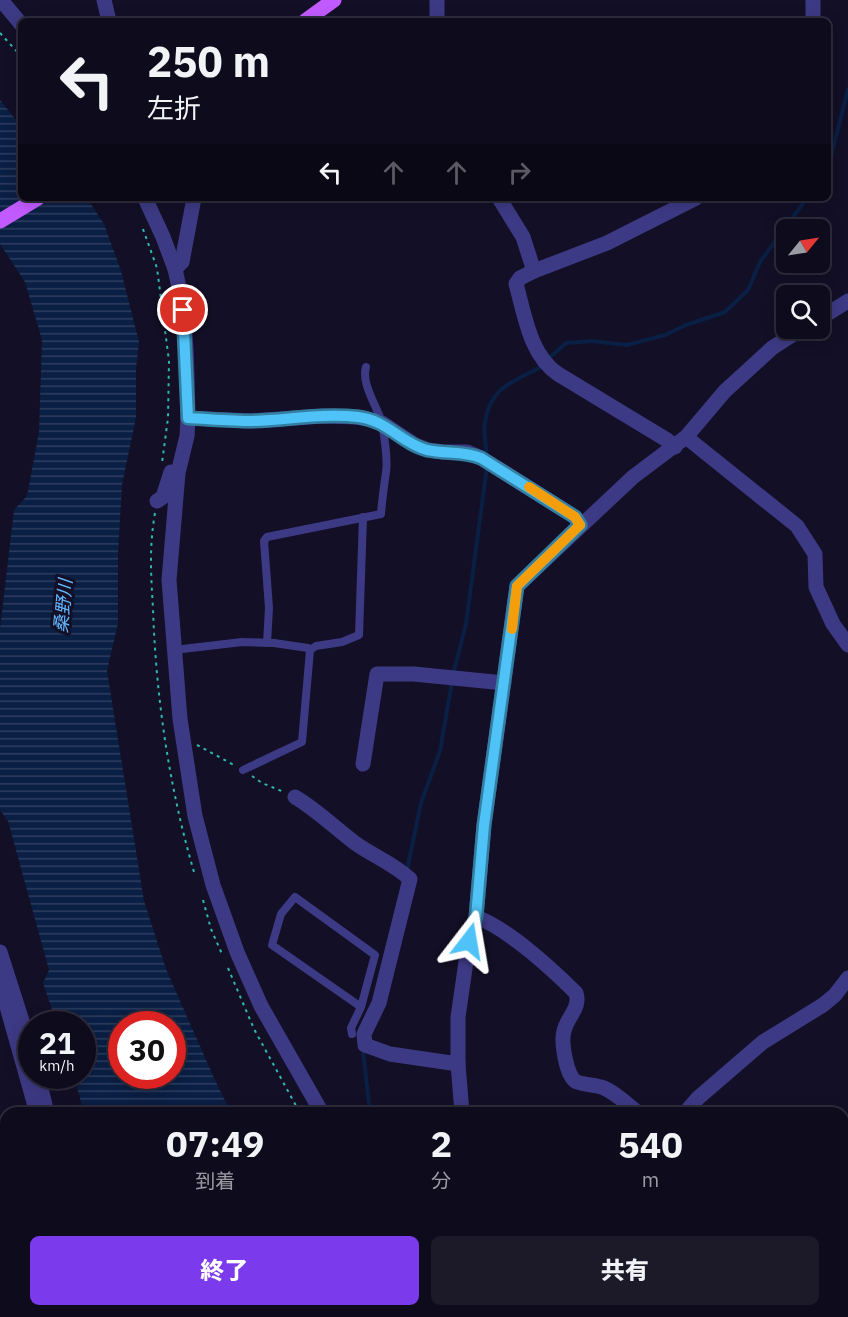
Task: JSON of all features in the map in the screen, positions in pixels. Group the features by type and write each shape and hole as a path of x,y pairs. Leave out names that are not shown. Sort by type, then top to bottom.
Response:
{"main road":[{"path":"309,18 334,0"},
{"path":"0,221 33,201"}],"street":[{"path":"1,0 18,20"},
{"path":"104,0 108,18"},
{"path":"437,0 437,18"},
{"path":"813,0 813,18"},
{"path":"146,201 175,269 182,296 185,324 187,436 178,472 169,580 184,752 195,816 213,885 237,952 261,1006 319,1107"},
{"path":"175,269 182,262 193,201"},
{"path":"501,201 523,237 534,271"},
{"path":"690,201 608,243 520,278 516,284 531,336 541,359 547,366 667,440 680,442 797,526 815,554 816,587 833,624 848,645"},
{"path":"830,312 848,301"},
{"path":"462,1107 458,1064 458,1017 469,941 476,917 484,825 517,586 633,477 680,442 725,391 772,348 786,339"},
{"path":"188,418 251,421 323,416 359,417 382,423 415,445 444,452 467,452 481,458 575,517 580,525"},
{"path":"157,501 163,497 188,418"},
{"path":"363,764 376,674 414,674 504,683"},
{"path":"295,797 357,844 391,863 410,879 379,1003 364,1034 365,1045"},
{"path":"476,917 486,920 532,953 576,993 578,999 576,1007 564,1031 563,1048 571,1078 576,1082 606,1088 630,1107"},
{"path":"0,952 19,1011"},
{"path":"690,1107 763,1042 823,1005 835,995 848,978"},
{"path":"0,982 35,1107"},
{"path":"352,1034 365,1045 390,1054 458,1064"},
{"path":"41,1089 46,1107"}],"lane":[{"path":"267,643 269,608 264,541 267,537 381,514 387,471 382,423 366,381 364,372 366,367"},
{"path":"310,650 316,646 342,642 359,635 363,517"},
{"path":"174,650 242,642 267,643 310,650"},
{"path":"243,770 302,742 310,650"},
{"path":"352,1034 351,1028 361,1007 375,955 295,897 281,914 272,945 361,1007"}],"path":[{"path":"0,33 18,53"}],"water":[{"name":"桑野川","path":"0,100 18,122 18,201 89,201 104,224 121,271 139,342 136,368 136,417 122,485 118,554 118,623 107,671 144,901 166,969 184,1011 108,1011 108,1089 186,1089 186,1014 228,1107 82,1107 78,1089 96,1089 96,1011 53,1011 43,983 49,970 8,821 0,810 0,629 14,510 27,496 39,432 42,340 25,282 0,244"}],"waterway":[{"path":"831,156 848,89"},
{"path":"549,358 566,343 592,341 627,345 665,335 686,325 725,312 748,290 760,262 805,201"},
{"path":"487,456 484,426 492,401 511,382 539,368 543,363"},
{"path":"453,675 466,624 487,466"},
{"path":"407,870 421,803 440,751 452,682"},
{"path":"363,1051 369,1107"}],"slow traffic":[{"path":"512,629 517,586 580,525 575,517 529,487"}],"route":[{"path":"183,310 188,418 251,421 323,416 359,417 382,423 415,445 428,450 467,452 481,458 575,517 580,525 517,586 484,825 476,917 469,941"}]}
